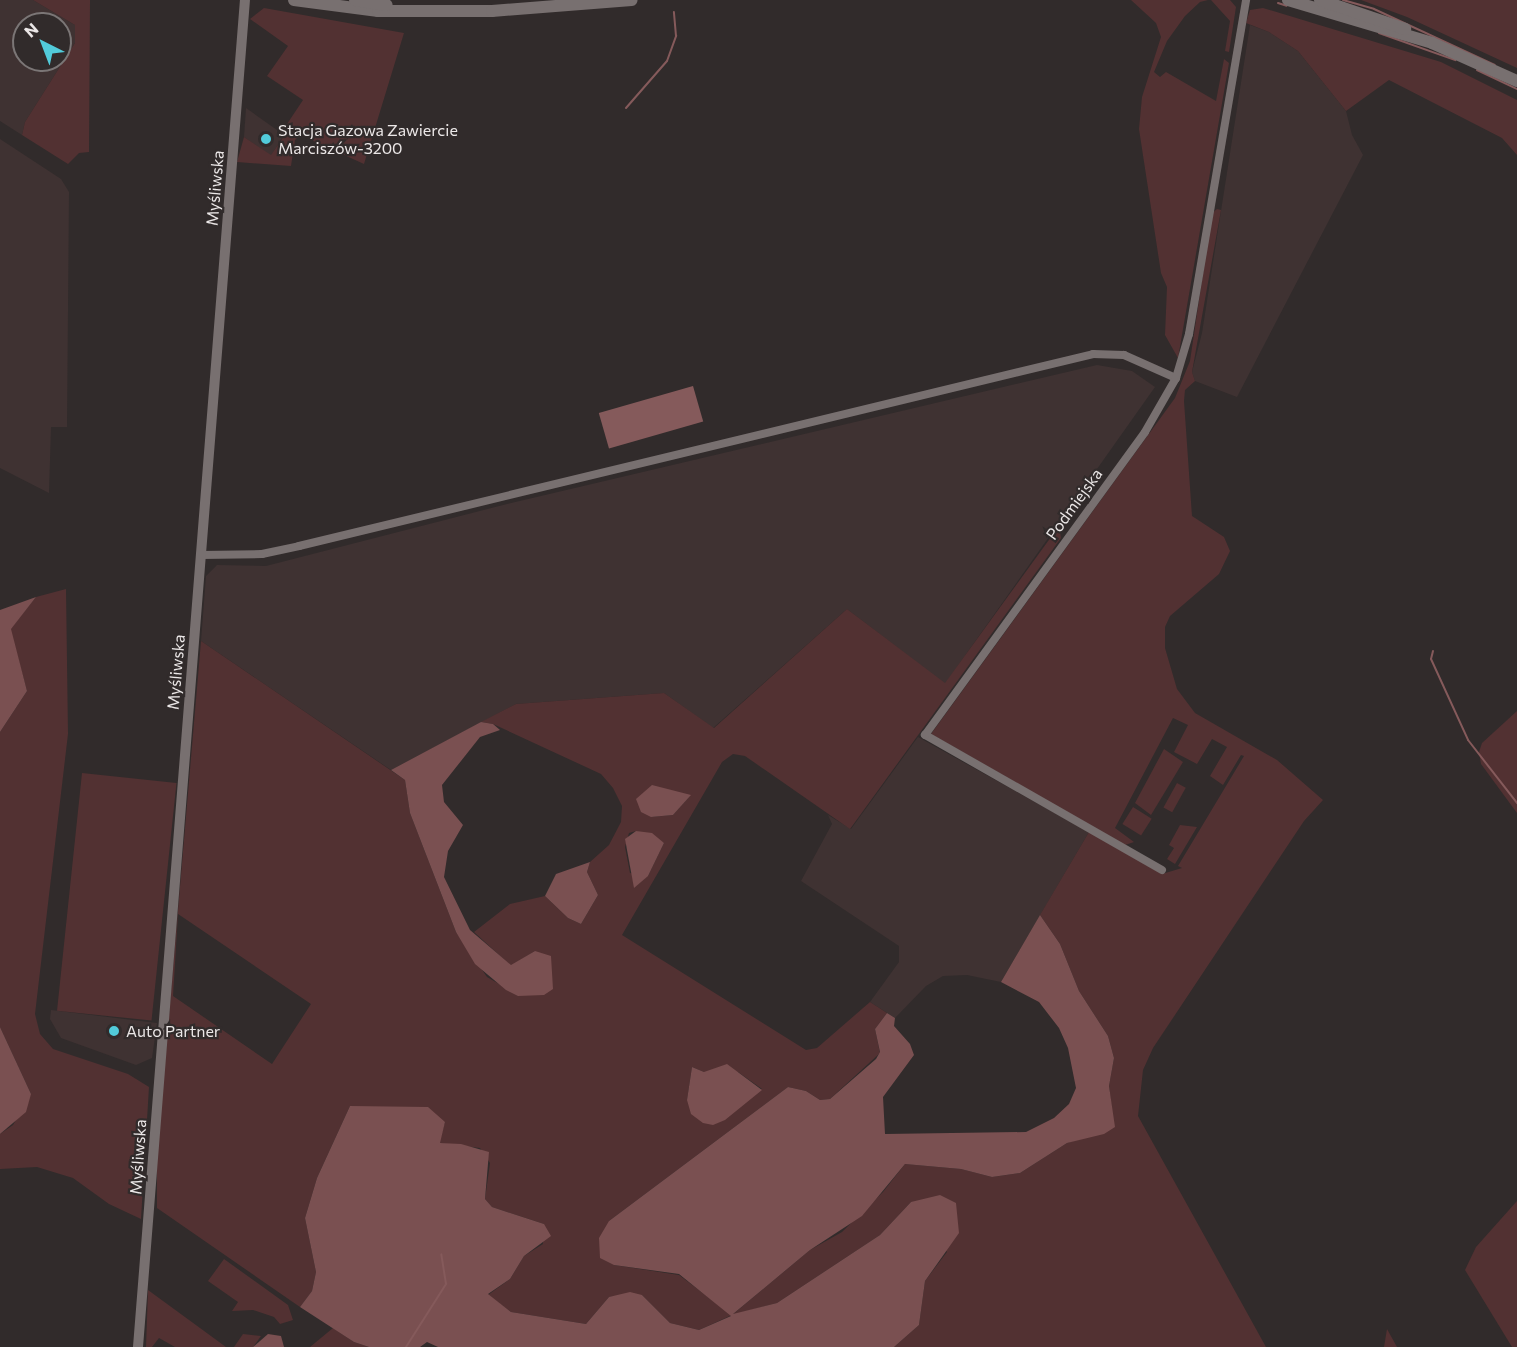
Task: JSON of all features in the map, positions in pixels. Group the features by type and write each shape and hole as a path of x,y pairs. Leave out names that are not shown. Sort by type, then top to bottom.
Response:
{"main road":[{"path":"294,0 366,11 523,10 632,0"},
{"path":"355,0 421,10"},
{"path":"1288,0 1432,44"},
{"path":"1320,0 1386,19 1432,44 1517,82"}],"street":[{"name":"Myśliwska","path":"138,1347 245,0"},
{"name":"Podmiejska","path":"1162,870 925,735 1145,432 1176,378 1189,334 1246,0"},
{"path":"201,555 262,554 299,546 1093,354 1124,355 1176,378"}],"shaded area":[{"path":"0,0 33,0 53,12 12,12 12,72 57,72 25,122 22,135 0,121"},
{"path":"33,0 90,0 89,152 79,153 68,164 22,135 25,122 57,72 72,72 75,25 72,23 72,12 53,12"},
{"path":"1131,0 1208,0 1200,2 1185,16 1167,41 1154,72 1160,77 1166,72 1216,101 1224,59 1229,63 1178,358 1165,335 1167,287 1161,273 1139,129 1142,97 1161,37 1156,23"},
{"path":"1211,0 1230,0 1236,7 1229,52 1225,51 1230,21"},
{"path":"1361,0 1517,0 1517,68 1407,17"},
{"path":"264,8 404,33 364,164 300,135 295,140 291,166 237,162 244,137 271,155 284,136 281,133 303,100 267,76 288,46 250,19"},
{"path":"1263,8 1441,62 1517,100 1517,155 1502,138 1389,80 1346,111 1298,51 1269,32 1246,23 1250,10"},
{"path":"72,23 75,25 75,43 72,48"},
{"path":"1250,25 1269,32 1298,51 1346,111 1352,135 1363,155 1237,397 1195,381 1192,372 1202,333"},
{"path":"246,108 284,135 271,156 244,137"},
{"path":"0,139 61,179 69,192 67,427 51,427 49,493 0,468"},
{"path":"1217,209 1221,210 1192,372 1195,381 1185,390 1184,401 1192,516 1224,537 1230,551 1219,574 1170,616 1165,627 1165,648 1177,689 1195,713 1277,760 1323,800 1304,821 1153,1048 1143,1070 1138,1116 1266,1347 894,1347 919,1325 925,1281 947,1252 911,1202 880,1235 777,1303 732,1315 810,1250 842,1232 883,1192 905,1164 961,1169 992,1177 1020,1173 1067,1143 1114,1127 1109,1086 1114,1058 1108,1036 1079,991 1060,944 1040,915 1089,832 1162,874 1182,868 1178,866 1244,756 1241,755 1223,785 1210,776 1227,747 1212,739 1197,764 1174,752 1188,725 1173,718 1115,828 1134,842 1125,845 931,734 1175,398 1190,361 1212,213"},
{"path":"1097,365 1132,371 1155,387 945,684 847,609 713,728 664,693 516,704 391,770 201,641 206,576 217,565 266,566 507,504"},
{"path":"693,386 703,422 609,449 599,413"},
{"path":"1059,526 1061,538 850,829 745,756 733,754 722,762 622,935 806,1050 817,1048 870,1002 887,1013 875,1029 880,1053 830,1099 820,1100 806,1091 788,1087 609,1221 614,1265 679,1275 732,1315 699,1330 670,1323 642,1295 609,1297 586,1324 511,1312 488,1295 510,1279 524,1256 543,1244 544,1224 492,1207 485,1199 490,1163 480,1148 439,1143 445,1122 350,1106 317,1178 305,1218 316,1272 312,1291 300,1307 157,1208 157,1156 201,641 405,780 410,813 456,932 487,977 518,995 535,951 511,966 474,932 510,904 545,896 568,918 581,924 598,895 587,872 590,862 609,845 621,822 622,806 613,788 601,774 493,724 481,722 516,704 664,693 714,728 847,609 945,683","holes":["690,796 673,815 651,817","636,831 664,843 648,876 630,873 625,847 629,833","178,914 311,1004 272,1064 173,996","692,1067 704,1072 738,1072 762,1089 687,1100"]},
{"path":"66,589 68,734 35,1014 40,1034 53,1049 128,1074 149,1087 141,1219 109,1204 73,1178 37,1167 0,1169 0,1134 13,1125 31,1094 0,1027 0,732 27,691 10,629 36,597"},
{"path":"36,597 11,629 27,691 0,732 0,610"},
{"path":"1517,711 1517,813 1481,764 1479,752 1482,743"},
{"path":"481,722 493,724 500,730 480,737 442,785 444,802 463,825 448,851 444,877 470,930 511,965 535,951 551,956 553,989 544,995 518,996 506,990 475,964 456,932 410,813 405,780 391,770"},
{"path":"918,737 1089,832 1001,982 967,975 943,976 926,986 895,1018 870,1002 899,962 899,946 801,881 832,824 828,815 851,829"},
{"path":"1164,749 1183,762 1151,815 1135,803"},
{"path":"82,773 176,783 151,1021 57,1011"},
{"path":"1177,783 1186,788 1172,812 1163,807"},
{"path":"652,785 691,795 673,815 651,817 641,812 636,799"},
{"path":"1133,807 1152,819 1141,836 1122,824"},
{"path":"1180,825 1197,827 1175,864 1167,859 1174,848 1169,845"},
{"path":"636,831 652,833 664,843 648,876 634,888 625,839"},
{"path":"590,862 587,872 598,895 581,924 568,918 545,896 556,874"},
{"path":"1040,915 1060,944 1079,991 1108,1036 1114,1058 1109,1086 1115,1127 1104,1134 1067,1143 1020,1173 992,1177 961,1169 905,1164 862,1216 810,1250 733,1314 777,1303 880,1235 911,1202 940,1195 956,1203 959,1233 925,1281 919,1325 894,1347 438,1347 427,1342 420,1347 369,1347 354,1342 300,1307 312,1291 316,1272 305,1218 317,1178 350,1106 428,1107 445,1122 440,1143 461,1144 489,1152 485,1199 492,1207 544,1224 551,1236 524,1256 510,1279 488,1294 511,1312 586,1324 609,1297 630,1292 642,1295 670,1323 699,1330 731,1316 679,1274 614,1265 600,1258 599,1238 609,1221 788,1087 806,1091 820,1100 830,1099 876,1059 880,1052 875,1029 887,1013 895,1018 894,1026 910,1044 914,1055 883,1097 885,1134 1026,1132 1054,1118 1069,1104 1076,1088 1068,1048 1059,1028 1039,1002 1001,982"},
{"path":"51,1010 157,1023 152,1058 136,1065 61,1038 50,1019"},
{"path":"0,1027 31,1094 26,1112 0,1134"},
{"path":"727,1064 762,1090 725,1120 713,1125 703,1123 691,1114 687,1100 692,1067 704,1072"},
{"path":"1517,1201 1517,1347 1512,1347 1465,1270 1476,1247"},
{"path":"224,1259 288,1305 293,1320 280,1324 274,1317 253,1310 232,1311 238,1302 208,1281"},
{"path":"148,1290 226,1347 175,1347 159,1338 152,1347 146,1347"},
{"path":"333,1328 354,1342 369,1347 310,1347"},
{"path":"1387,1329 1397,1347 1384,1347"},
{"path":"243,1334 261,1336 253,1347 234,1347"},
{"path":"268,1334 281,1336 284,1347 253,1347"}],"waterway":[{"path":"1343,0 1374,9 1495,65"},
{"path":"1278,3 1287,6"},
{"path":"626,108 667,61 676,36 674,12"},
{"path":"1379,33 1455,60"},
{"path":"1477,70 1517,89"},
{"path":"1433,651 1431,659 1468,740 1517,803"},
{"path":"406,1347 446,1284 441,1254"}],"place":[{"name":"Stacja Gazowa Zawiercie Marciszów-3200","path":"266,139"},
{"name":"Auto Partner","path":"114,1031"}]}
